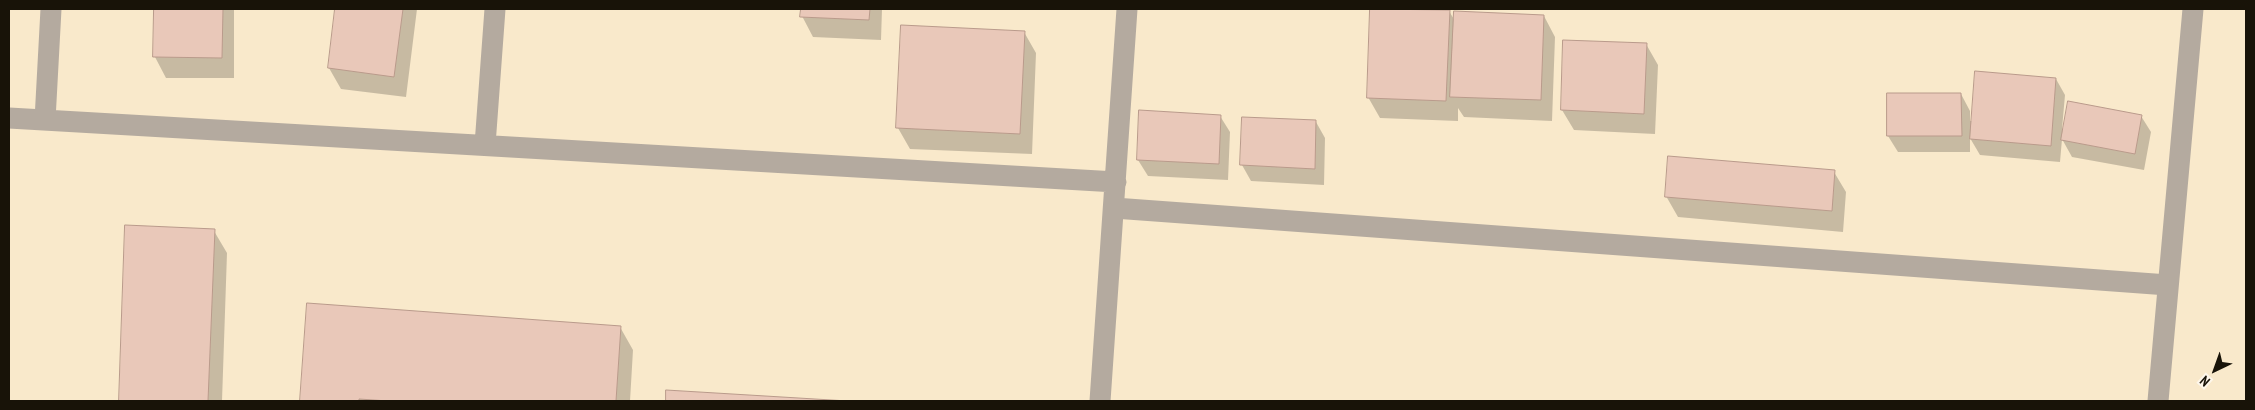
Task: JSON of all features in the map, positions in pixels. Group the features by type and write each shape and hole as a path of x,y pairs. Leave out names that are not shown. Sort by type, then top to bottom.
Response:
{"lane":[{"path":"45,120 51,9"},
{"path":"485,145 495,9"},
{"path":"1100,401 1128,9"},
{"path":"2158,401 2194,9"},
{"path":"9,118 1116,182"},
{"path":"1114,208 2168,285"}],"building":[{"path":"154,9 223,9 222,58 153,57"},
{"path":"335,9 403,9 394,77 328,68"},
{"path":"801,9 870,9 869,20 800,17"},
{"path":"1370,9 1450,10 1446,101 1367,98"},
{"path":"1454,11 1544,15 1541,100 1450,97"},
{"path":"901,25 1025,31 1020,134 896,128"},
{"path":"1563,40 1647,43 1644,114 1561,110"},
{"path":"1975,71 2056,78 2051,146 1970,139"},
{"path":"1887,93 1961,93 1962,136 1887,136"},
{"path":"2068,101 2142,115 2135,154 2061,140"},
{"path":"1139,110 1221,115 1219,164 1137,160"},
{"path":"1242,117 1316,120 1315,169 1240,165"},
{"path":"1668,156 1835,170 1832,211 1665,197"},
{"path":"125,225 215,229 208,401 119,401"},
{"path":"307,303 621,326 616,401 388,401 359,399 359,401 300,401"},
{"path":"666,390 848,401 666,401"}]}
